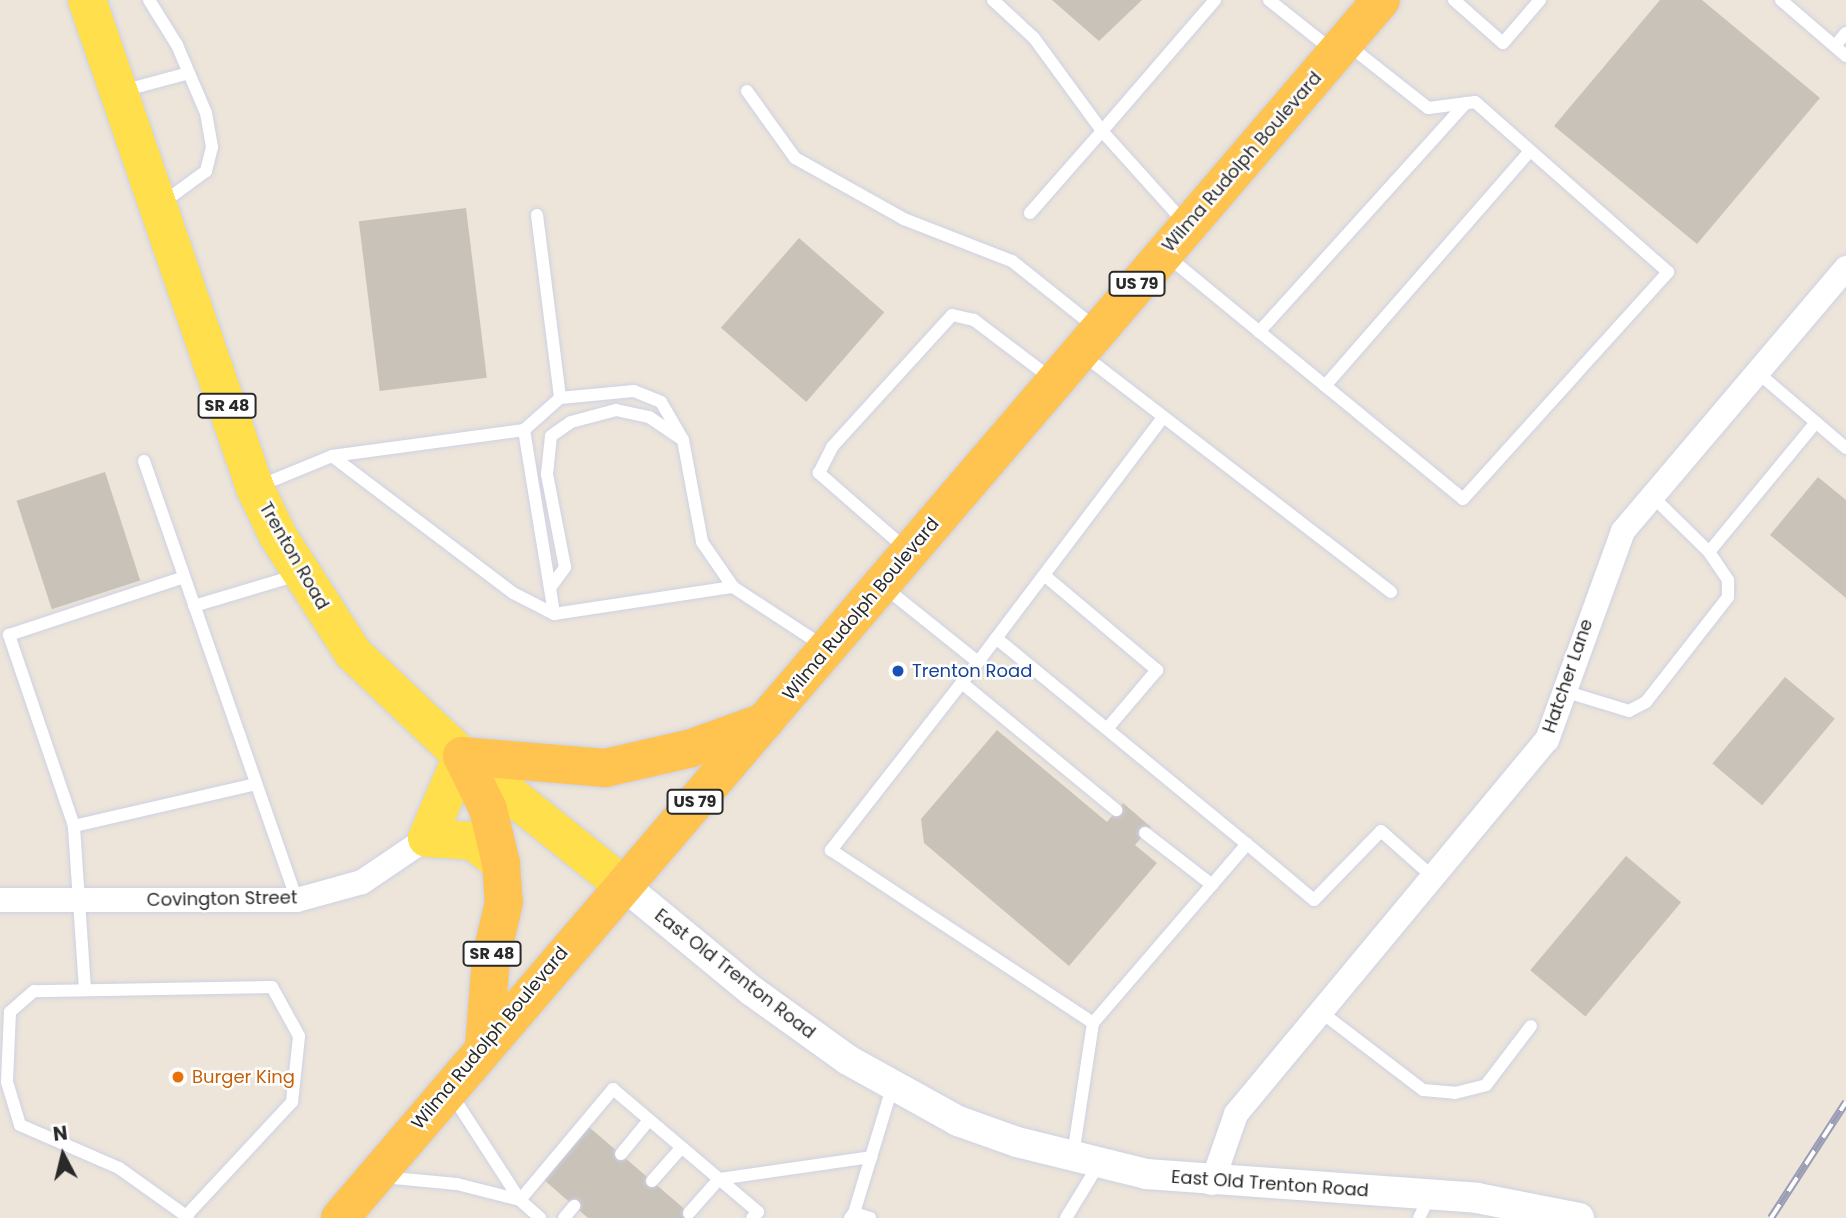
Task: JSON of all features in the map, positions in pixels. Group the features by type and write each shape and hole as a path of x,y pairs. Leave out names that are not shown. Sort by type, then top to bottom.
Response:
{"highway":[{"name":"Wilma Rudolph Boulevard","path":"340,1218 622,884 768,720 880,584 1381,0"},
{"path":"462,755 605,768 680,751 768,720"},
{"name":"SR 48","path":"462,755 488,809 501,863 504,902 491,958 484,1046"}],"main road":[{"name":"Trenton Road","path":"87,0 255,488 301,575 353,653 462,755 622,884"},
{"path":"462,755 427,838 473,841 501,863"}],"street":[{"name":"Hatcher Lane","path":"1212,1183 1236,1114 1547,740 1567,692 1610,560 1651,495 1846,268"},
{"name":"Covington Street","path":"0,900 297,900 362,883 427,838"},
{"name":"East Old Trenton Road","path":"622,884 796,1026 892,1088 958,1121 1086,1162 1212,1183 1424,1207 1532,1205 1579,1218"}],"lane":[{"path":"149,0 189,73 212,147 206,171 158,206"},
{"path":"993,0 1034,38 1102,131 1175,239 1259,332 1463,499 1668,272 1475,102 1428,108 1269,0"},
{"path":"1030,213 1215,0"},
{"path":"1454,0 1503,43 1540,0"},
{"path":"1781,0 1846,55"},
{"path":"1835,46 1846,33"},
{"path":"119,92 189,73"},
{"path":"747,92 795,158 904,219 1012,261 1163,417 1391,592"},
{"path":"1259,332 1466,103"},
{"path":"1325,386 1530,151"},
{"path":"537,215 560,398"},
{"path":"909,552 819,473 832,447 952,314 974,320 1054,381"},
{"path":"1757,372 1846,448"},
{"path":"255,488 331,456 524,429 560,398 634,391 661,402 683,440 702,542 733,587 826,648"},
{"path":"550,588 565,567 547,474 551,436 571,422 617,410 649,417 683,440"},
{"path":"1093,1023 831,850 962,683 1163,417"},
{"path":"1709,552 1816,422"},
{"path":"524,429 554,614"},
{"path":"331,456 513,593 554,614 733,587"},
{"path":"144,461 297,900"},
{"path":"1567,692 1629,711 1646,702 1728,597 1728,580 1709,552 1651,495"},
{"path":"194,606 301,575"},
{"path":"1044,575 1157,670 1107,729"},
{"path":"85,989 74,826 9,635 184,577"},
{"path":"880,584 978,662"},
{"path":"996,638 1314,900 1381,831 1433,877"},
{"path":"962,683 1116,810"},
{"path":"74,826 256,784"},
{"path":"1145,833 1212,885"},
{"path":"1066,1218 1086,1162 1093,1023 1247,844"},
{"path":"272,987 299,1036 292,1102 186,1217 119,1168 20,1125 7,1082 10,1012 34,991 85,989 272,987"},
{"path":"1321,1012 1423,1090 1455,1093 1486,1085 1531,1026"},
{"path":"870,1218 852,1215 892,1088"},
{"path":"448,1089 520,1200 540,1218"},
{"path":"520,1200 613,1089 758,1212 752,1218"},
{"path":"621,1154 649,1120"},
{"path":"652,1181 682,1147"},
{"path":"689,1213 719,1179 871,1157"},
{"path":"374,1177 457,1184 520,1200"},
{"path":"564,1218 574,1206"}],"building":[{"path":"1052,0 1142,0 1099,41"},
{"path":"1660,0 1702,0 1820,98 1697,244 1554,126"},
{"path":"466,208 487,378 380,391 359,221"},
{"path":"799,238 884,312 806,402 721,328"},
{"path":"105,472 140,580 52,609 17,501"},
{"path":"1818,477 1846,500 1846,598 1770,535"},
{"path":"1785,677 1835,719 1762,805 1712,764"},
{"path":"997,730 1107,822 1123,803 1151,827 1135,845 1157,863 1069,966 924,843 921,819"},
{"path":"1626,856 1681,902 1585,1016 1530,970"},
{"path":"589,1127 695,1218 588,1218 544,1180"}],"railway":[{"path":"1771,1218 1846,1102"}],"place":[{"name":"Trenton Road","path":"898,671"},
{"name":"Burger King","path":"178,1077"}]}
